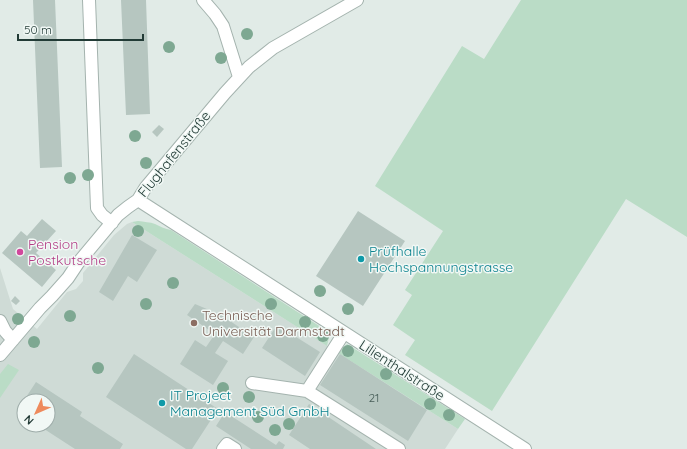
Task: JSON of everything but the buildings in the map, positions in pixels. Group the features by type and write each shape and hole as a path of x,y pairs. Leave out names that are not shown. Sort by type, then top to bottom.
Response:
{"street":[{"path":"89,0 97,208 102,215 112,223"},
{"path":"203,0 223,26 239,77"},
{"name":"Flughafenstraße","path":"0,355 68,278 78,263 118,215 138,200 146,187 225,93 249,67 273,48 357,0"},
{"name":"Lilienthalstraße","path":"138,200 525,449"},
{"path":"0,321 5,331 13,340"},
{"path":"307,390 344,333"},
{"path":"252,383 307,390 399,449"},
{"path":"223,449 227,444 235,449"}],"shaded area":[{"path":"132,222 458,429 445,449 0,449 0,268 13,309 37,329 67,292 76,289 83,281 83,273 114,235 127,224"}],"green space":[{"path":"521,0 687,0 687,237 626,199 492,411 405,355 415,340 393,325 412,295 405,290 443,231 375,186 462,46 484,59"},
{"path":"138,221 153,223 171,230 330,333 327,346 132,222"},
{"path":"347,344 465,419 458,429 338,353"},
{"path":"8,364 19,370 0,398 0,374"}],"place":[{"name":"Pension Postkutsche","path":"20,252"},
{"name":"Prüfhalle Hochspannungstrasse","path":"361,259"},
{"name":"Technische Universität Darmstadt","path":"194,323"},
{"name":"IT Project Management Süd GmbH","path":"162,403"}]}
